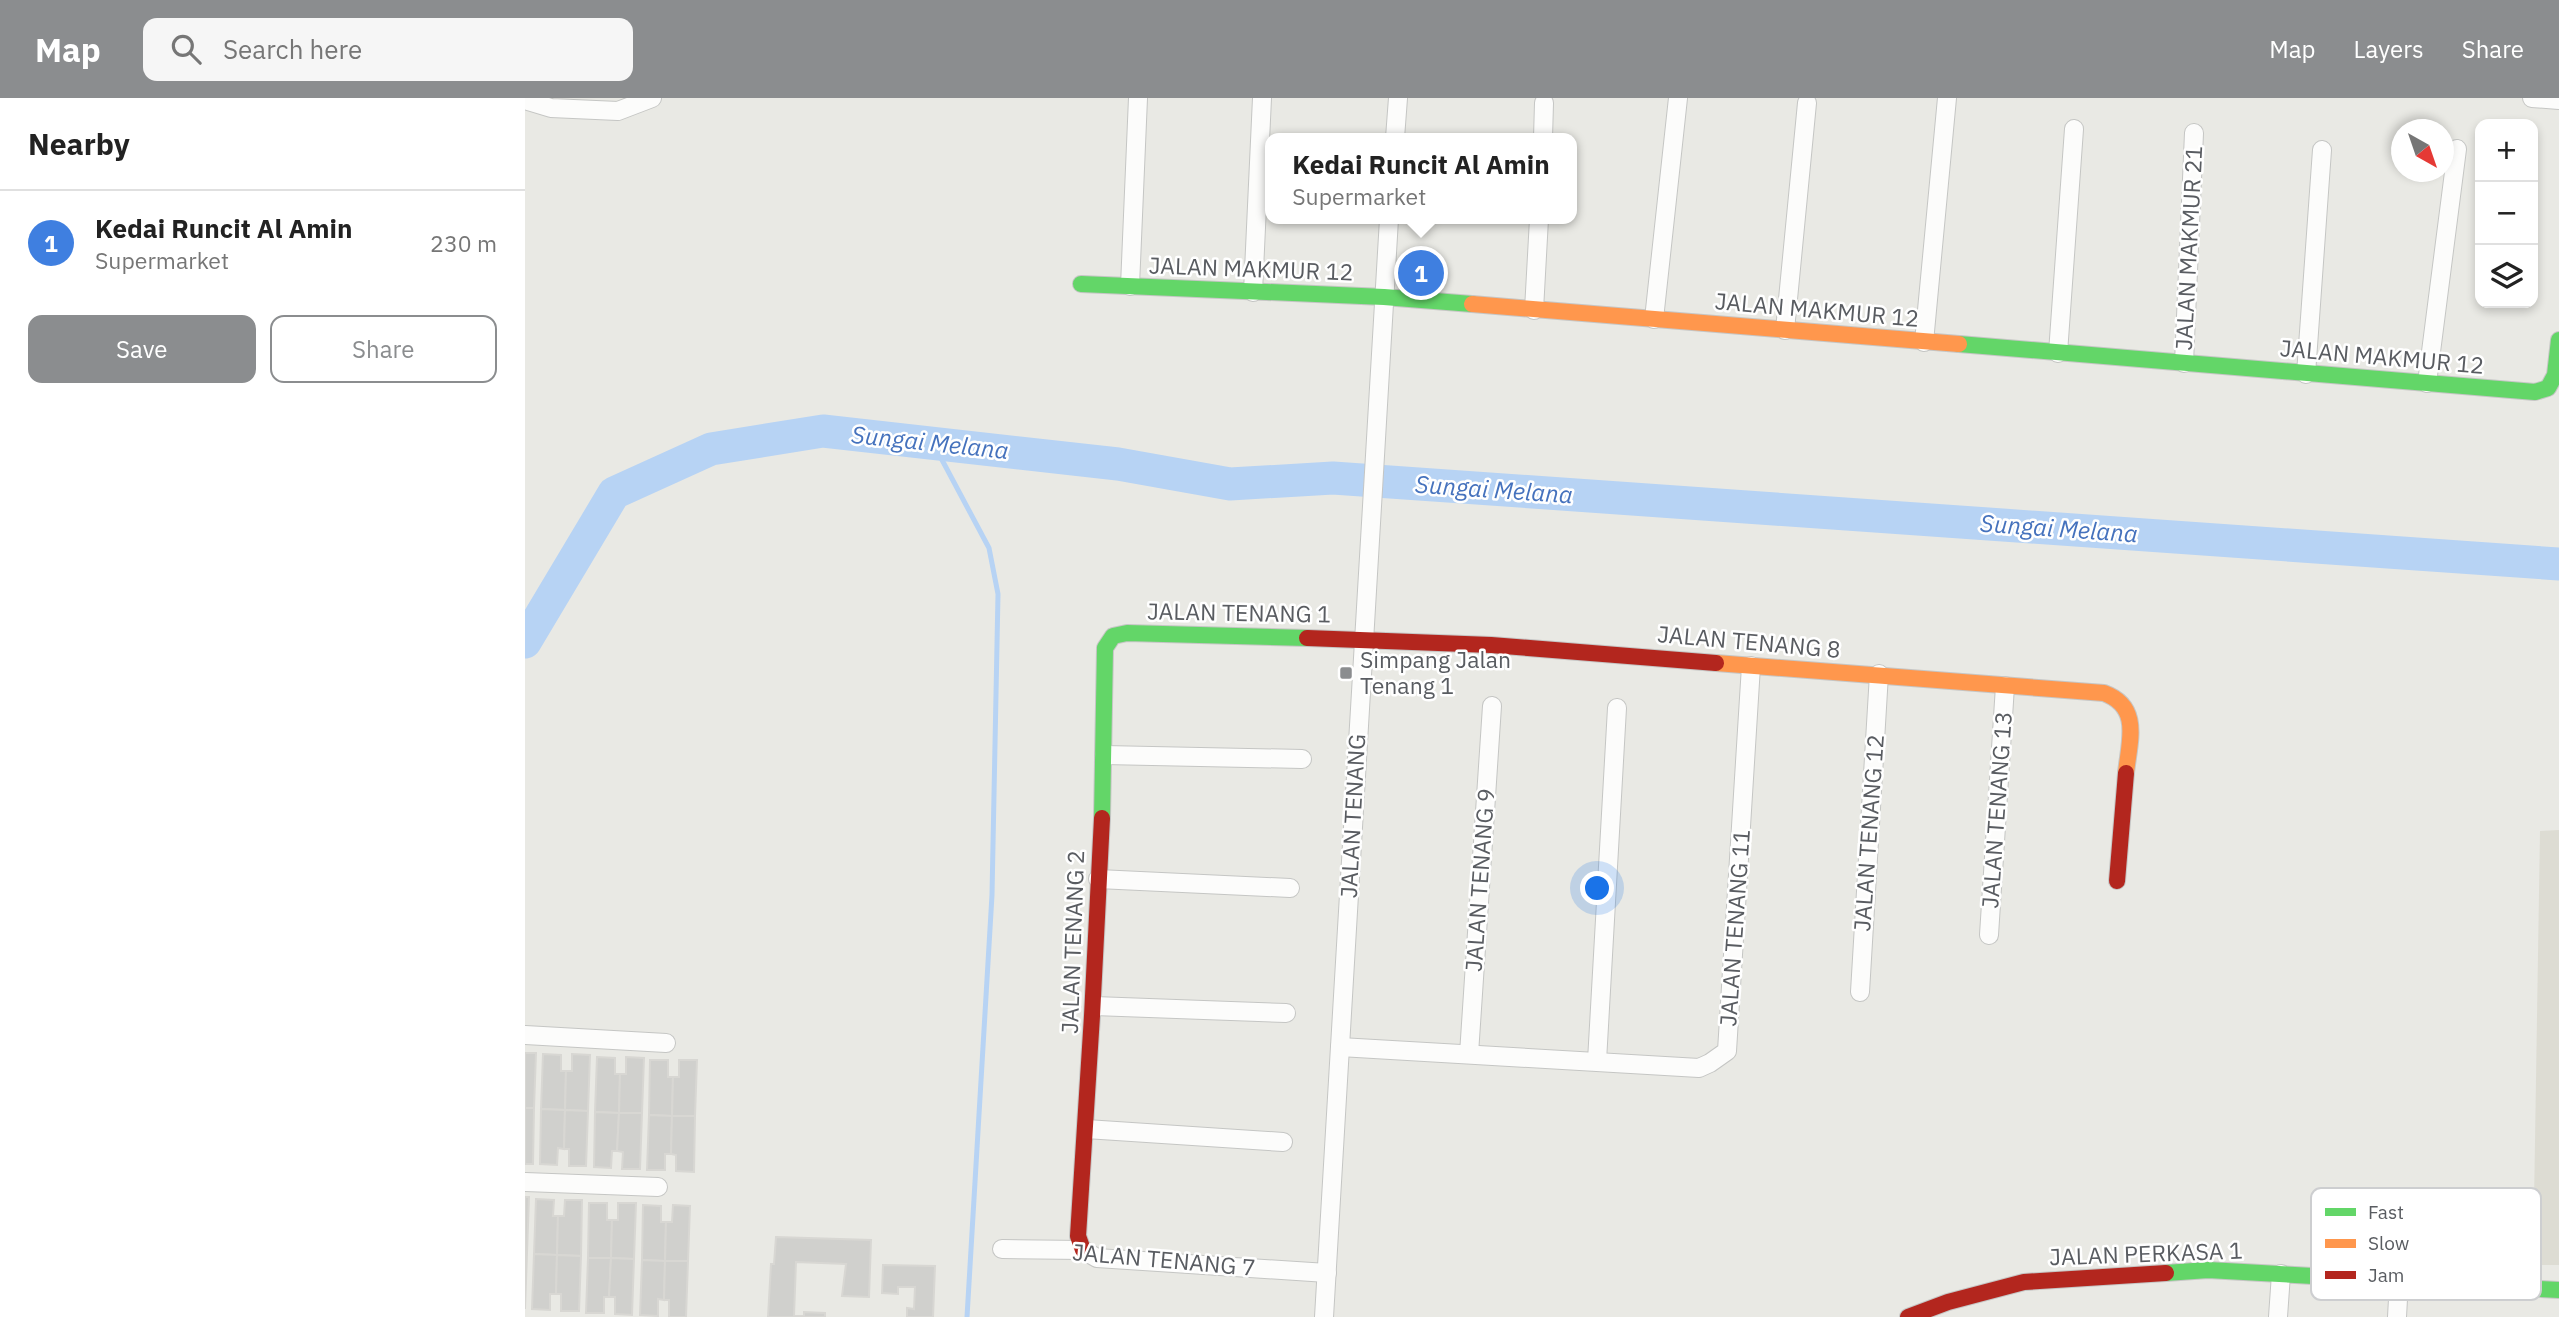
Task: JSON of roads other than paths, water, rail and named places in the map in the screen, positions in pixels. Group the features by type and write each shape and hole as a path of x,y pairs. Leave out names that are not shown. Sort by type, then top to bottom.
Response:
{"street":[{"path":"525,100 551,108 618,111 652,98"},
{"path":"1130,286 1138,98"},
{"path":"1253,292 1262,98"},
{"path":"1395,133 1398,98"},
{"path":"1654,319 1678,98"},
{"path":"1924,342 1947,98"},
{"path":"2532,98 2559,100"},
{"path":"1542,133 1544,103"},
{"path":"1785,330 1807,103"},
{"path":"2058,353 2074,130"},
{"name":"JALAN MAKMUR 21","path":"2183,363 2194,133"},
{"path":"2427,383 2457,149"},
{"path":"2306,374 2322,150"},
{"name":"JALAN TENANG","path":"1324,1317 1389,224"},
{"path":"1534,310 1539,224"},
{"name":"JALAN MAKMUR 12","path":"1081,284 1384,297 2535,392 2548,388 2555,375 2559,340"},
{"name":"JALAN TENANG 1","path":"1113,636 1126,633 1364,639"},
{"name":"JALAN TENANG 2","path":"1083,1250 1078,1236 1094,1006 1104,755 1105,648 1113,636"},
{"name":"JALAN TENANG 8","path":"1364,639 1618,654 2103,693 2117,698 2125,706 2131,720 2117,881"},
{"name":"JALAN TENANG 11","path":"1340,1047 1699,1068 1727,1051 1751,666"},
{"name":"JALAN TENANG 12","path":"1860,992 1879,674"},
{"name":"JALAN TENANG 13","path":"1989,935 2005,686"},
{"name":"JALAN TENANG 9","path":"1469,1054 1492,706"},
{"path":"1597,1060 1617,709"},
{"path":"1104,755 1302,759"},
{"path":"1097,879 1290,888"},
{"path":"1094,1006 1286,1013"},
{"path":"525,1035 666,1043"},
{"path":"1086,1129 1283,1142"},
{"path":"525,1182 658,1187"},
{"name":"JALAN TENANG 7","path":"1002,1249 1083,1250 1097,1258 1327,1273"},
{"name":"JALAN PERKASA 1","path":"1908,1317 1948,1302 2024,1282 2208,1270 2311,1276"},
{"path":"2278,1317 2281,1274"},
{"name":"JALAN PERKASA 1","path":"2541,1289 2559,1290"}],"waterway":[{"name":"Sungai Melana","path":"525,642 614,493 711,449 823,431 1118,464 1230,484 1333,478 2559,564"},
{"path":"933,443 989,548 998,594 992,895 967,1317"}],"place":[{"name":"Kedai Runcit Al Amin","path":"1421,273"},
{"name":"Simpang Jalan Tenang 1","path":"1346,673"}]}
